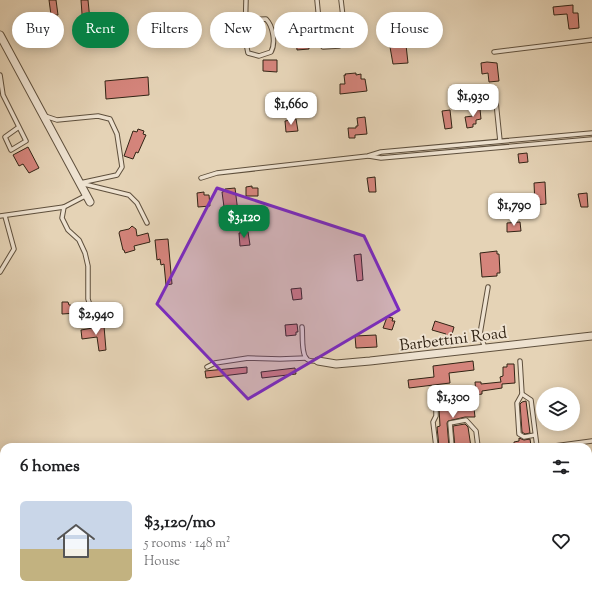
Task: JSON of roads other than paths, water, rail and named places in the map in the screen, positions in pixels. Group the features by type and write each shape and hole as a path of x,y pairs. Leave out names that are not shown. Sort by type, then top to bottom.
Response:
{"street":[{"path":"0,36 88,199"},
{"name":"Barbettini Road","path":"318,361 336,364 592,336"}],"lane":[{"path":"246,0 246,12"},
{"path":"317,0 320,42 323,47 339,46 344,25 341,0"},
{"path":"266,19 271,23 274,46 271,52 259,56 248,53 245,38 246,20 266,19"},
{"path":"494,52 592,40"},
{"path":"0,75 3,94 26,141 11,150 5,137 19,127"},
{"path":"496,102 500,141"},
{"path":"44,116 57,120 98,116 110,119 117,134 122,167 117,175 80,183"},
{"path":"201,178 217,173 368,156 381,152 592,133"},
{"path":"368,156 381,158 592,138"},
{"path":"80,183 129,195 137,204 147,223"},
{"path":"0,216 64,207 88,199"},
{"path":"64,207 62,218 68,230 79,240 85,253 88,266 88,299 96,324"},
{"path":"0,272 14,249 6,216"},
{"path":"485,348 480,334 488,287"},
{"path":"302,327 303,347 306,358"},
{"path":"207,367 215,363 248,358 306,358 310,361 318,361"},
{"path":"520,361 522,394 517,403 519,434 524,437 535,435"},
{"path":"436,443 434,422 436,416 436,406 453,401 453,390"},
{"path":"522,394 531,400 536,443"},
{"path":"452,443 450,423 466,420 476,431 478,443"},
{"path":"577,443 592,441"}]}
